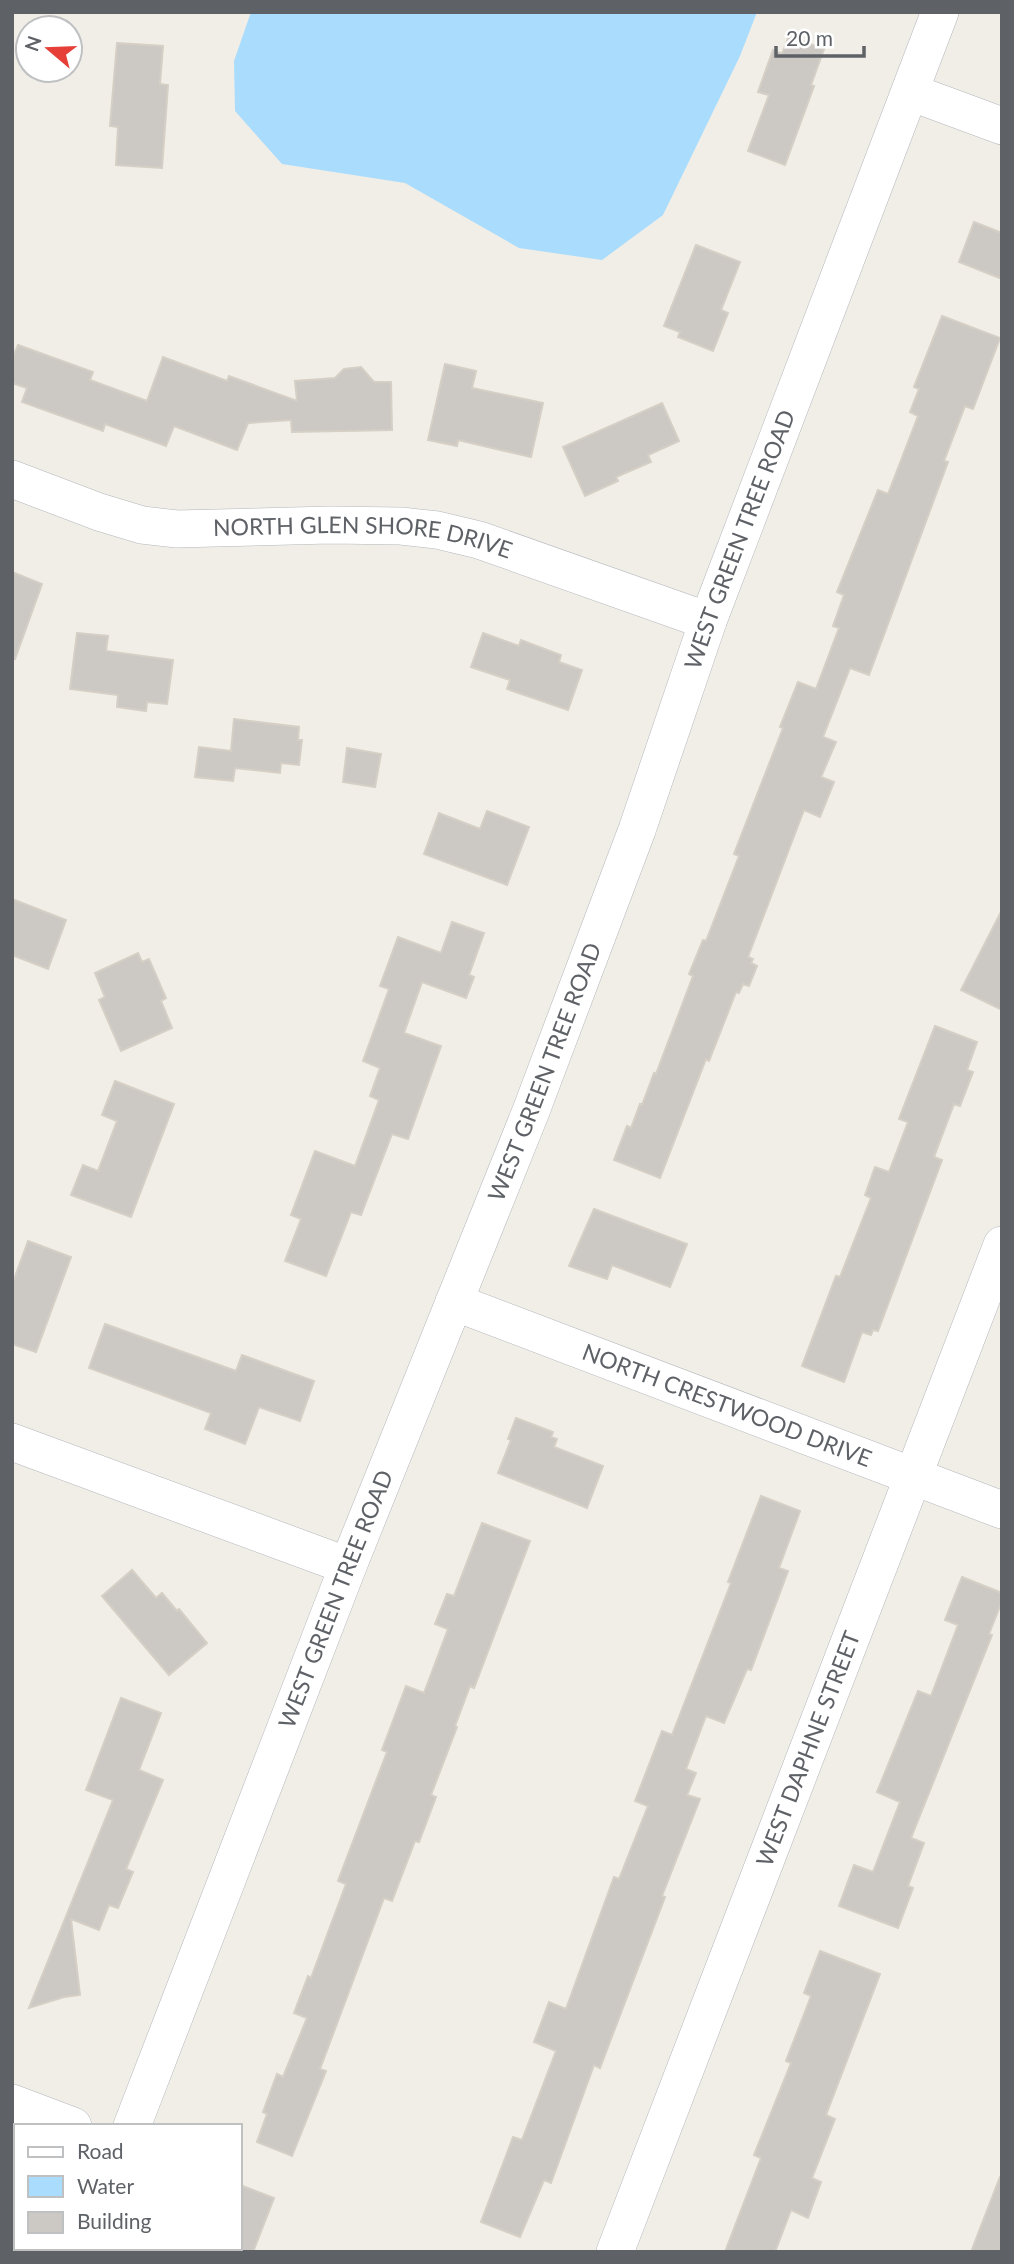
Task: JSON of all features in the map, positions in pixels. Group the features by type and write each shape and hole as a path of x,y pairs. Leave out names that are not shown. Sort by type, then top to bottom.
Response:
{"street":[{"name":"WEST GREEN TREE ROAD","path":"133,2124 348,1566 531,1111 637,830 708,621 940,12"},
{"path":"910,92 1002,126"},
{"name":"NORTH GLEN SHORE DRIVE","path":"12,479 121,518 177,529 330,525 401,526 436,530 479,540 708,621"},
{"name":"WEST DAPHNE STREET","path":"615,2252 1002,1245"},
{"name":"NORTH CRESTWOOD DRIVE","path":"454,1302 1002,1510"},
{"path":"12,1442 348,1566"},
{"path":"12,2103 68,2124"}],"water":[{"path":"251,12 757,12 740,56 663,215 602,260 519,248 405,183 282,164 235,111 234,61"}],"building":[{"path":"789,36 824,49 811,85 814,86 785,165 748,151 769,95 758,92 773,50 782,54"},
{"path":"117,43 163,46 160,84 168,85 162,168 116,165 118,127 110,126"},
{"path":"974,222 1002,233 1002,279 959,262"},
{"path":"696,245 740,262 721,310 728,313 713,351 678,337 680,332 664,326"},
{"path":"942,316 1000,338 973,409 965,406 944,461 948,462 869,675 850,668 823,737 836,742 821,777 834,782 820,817 804,810 748,957 753,959 751,963 757,966 749,986 743,984 739,993 736,992 709,1061 706,1059 660,1178 614,1160 627,1126 631,1128 654,1073 656,1074 693,976 689,974 703,940 706,941 739,856 734,854 798,682 816,689 839,628 833,626 844,595 837,592 878,490 888,494 918,416 910,412 919,389 914,387"},
{"path":"18,345 93,372 90,380 147,401 163,357 227,381 229,376 297,401 295,381 335,378 344,369 361,367 374,382 391,382 392,430 292,432 291,420 248,423 237,450 174,426 166,446 105,424 103,431 22,402 27,388 12,383 12,359"},
{"path":"445,364 476,371 472,388 543,403 531,457 458,440 457,446 428,440"},
{"path":"662,403 679,441 648,455 651,462 616,477 618,481 585,496 563,447"},
{"path":"12,572 42,584 15,659 12,658"},
{"path":"77,633 108,636 106,651 173,660 167,704 147,702 146,711 117,707 118,695 70,689"},
{"path":"483,633 519,646 521,640 561,655 559,662 582,670 568,710 507,689 510,680 471,667"},
{"path":"234,719 299,727 298,740 302,740 299,765 281,763 280,773 235,768 233,781 195,777 199,747 231,751"},
{"path":"347,748 381,754 375,787 343,782"},
{"path":"487,811 529,827 507,885 424,854 439,813 480,829"},
{"path":"12,899 66,920 48,969 12,955"},
{"path":"1002,910 1002,1010 961,990"},
{"path":"452,922 484,933 469,975 474,977 466,998 422,982 404,1033 441,1046 408,1139 392,1134 361,1215 351,1212 326,1276 285,1261 301,1219 291,1215 315,1151 355,1166 379,1100 370,1096 380,1068 363,1061 389,989 380,986 398,937 441,953"},
{"path":"138,953 142,962 149,959 166,998 161,1001 172,1028 121,1051 99,1000 105,997 95,973"},
{"path":"935,1026 977,1042 967,1070 973,1072 960,1106 954,1104 934,1157 942,1160 878,1331 873,1330 871,1335 862,1332 844,1382 802,1366 836,1276 840,1277 871,1198 865,1195 875,1167 889,1172 908,1122 899,1119"},
{"path":"115,1081 174,1104 131,1217 71,1195 83,1165 98,1171 117,1121 102,1115"},
{"path":"594,1209 687,1244 670,1287 612,1265 607,1279 569,1266"},
{"path":"28,1241 71,1257 36,1352 12,1344 12,1285"},
{"path":"105,1324 236,1371 242,1355 314,1381 300,1421 259,1407 245,1444 205,1429 211,1413 89,1368"},
{"path":"516,1418 553,1432 551,1437 557,1439 554,1447 603,1466 587,1508 498,1473"},
{"path":"761,1496 800,1511 779,1568 788,1571 751,1670 747,1669 724,1723 706,1716 686,1769 696,1773 687,1795 700,1799 600,2068 594,2065 551,2183 544,2180 520,2237 481,2222 513,2137 522,2140 556,2051 534,2042 549,2002 566,2009 614,1877 619,1879 648,1806 635,1801 662,1731 672,1735 731,1583 728,1582"},
{"path":"482,1523 530,1541 474,1688 470,1686 455,1726 457,1727 431,1795 436,1797 419,1842 415,1841 392,1901 384,1898 320,2069 326,2071 292,2156 257,2142 267,2114 263,2112 277,2074 283,2077 307,2018 294,2013 308,1976 311,1978 346,1884 338,1881 387,1752 382,1750 406,1686 424,1693 448,1629 435,1624 447,1594 454,1596"},
{"path":"132,1570 156,1598 162,1593 177,1611 179,1609 207,1643 169,1675 102,1596"},
{"path":"962,1577 1002,1593 1002,1601 989,1634 992,1635 911,1838 924,1843 908,1886 913,1888 898,1928 839,1906 854,1865 873,1872 900,1802 877,1792 918,1691 931,1696 958,1625 945,1620"},
{"path":"121,1698 161,1713 139,1770 163,1780 126,1869 133,1872 118,1908 109,1905 99,1930 71,1919 80,1995 29,2008 113,1800 86,1790"},
{"path":"820,1951 880,1974 826,2115 835,2119 812,2178 821,2182 808,2218 791,2210 775,2252 725,2252 761,2158 754,2155 791,2063 786,2061 811,1996 804,1993"},
{"path":"1000,2177 1002,2252 971,2252"},
{"path":"242,2186 274,2198 253,2252 240,2252"}]}
